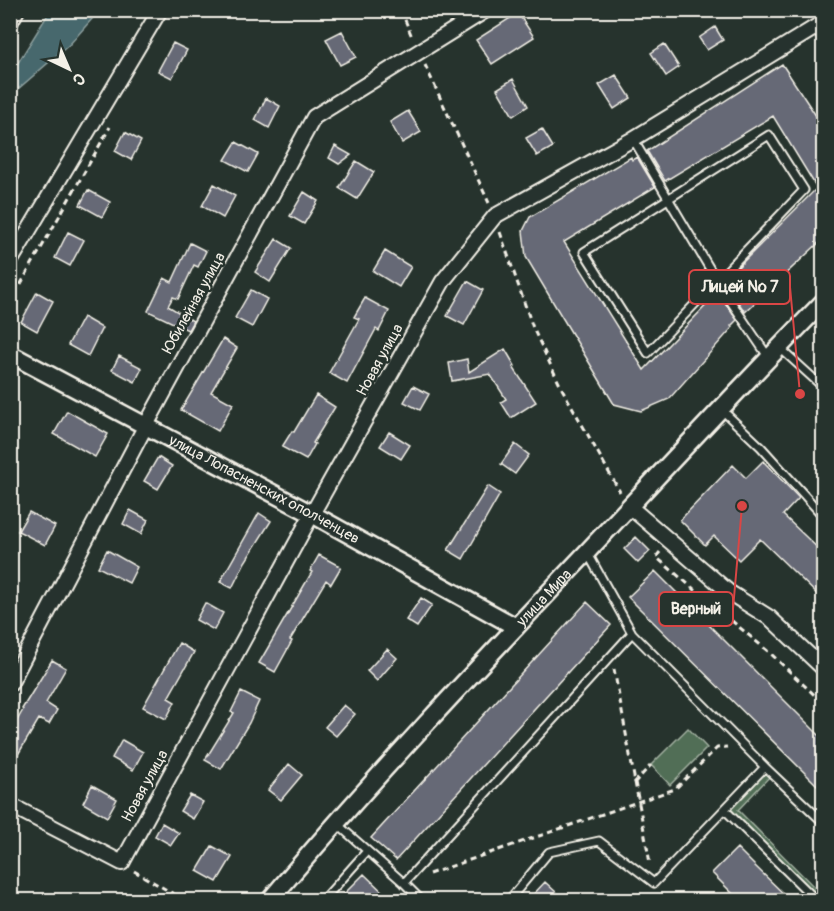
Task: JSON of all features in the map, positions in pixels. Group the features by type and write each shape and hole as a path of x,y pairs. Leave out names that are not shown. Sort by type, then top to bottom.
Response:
{"street":[{"path":"10,262 160,10"},
{"name":"Юбилейная улица","path":"10,684 145,427 314,117 419,54 486,10"},
{"name":"Новая улица","path":"122,863 312,514 443,281 495,216 633,139 824,22"},
{"name":"улица Мира","path":"270,900 335,823 516,627 720,408 824,301"},
{"name":"улица Лопасненских ополченцев","path":"10,354 312,514 516,627"},
{"path":"629,507 729,593 770,618 824,669"},
{"path":"10,805 122,863"}],"lane":[{"path":"10,30 21,10"},
{"path":"770,135 804,190 717,280 648,353 584,252 770,135"},
{"path":"633,139 717,280 774,352 824,388"},
{"path":"720,408 761,447 824,517"},
{"path":"587,552 632,633 824,823"},
{"path":"404,883 632,633"},
{"path":"509,900 549,852 599,841 654,883 765,767"},
{"path":"725,810 816,900"},
{"path":"335,823 422,900"},
{"path":"326,900 326,897 368,851"}],"path":[{"path":"401,10 419,54 495,216 533,328 561,387 629,507"},
{"path":"10,303 113,122"},
{"path":"669,541 656,557 770,653 824,704"},
{"path":"611,656 654,883"},
{"path":"404,883 675,789 717,748 744,746"},
{"path":"634,783 651,765"},
{"path":"122,863 184,900"}],"green space":[{"path":"688,728 707,748 670,785 651,765"},
{"path":"765,767 772,774 738,810 823,896 823,900 816,900 725,810"}],"water":[{"path":"50,11 99,11 70,44 11,95 11,74"}],"building":[{"path":"518,13 534,37 492,64 476,40"},
{"path":"715,27 723,40 707,50 699,38"},
{"path":"342,31 356,57 340,65 326,39"},
{"path":"173,43 187,50 172,78 158,71"},
{"path":"664,44 679,67 666,76 651,53"},
{"path":"782,64 824,128 824,238 745,312 726,285 729,281 727,278 817,188 773,116 665,181 647,151"},
{"path":"616,75 631,98 614,109 599,85"},
{"path":"513,79 528,106 513,116 497,89"},
{"path":"266,98 280,106 269,128 255,120"},
{"path":"408,111 421,132 402,143 390,122"},
{"path":"542,129 553,147 537,156 526,138"},
{"path":"125,132 141,141 131,160 115,151"},
{"path":"236,142 258,154 248,172 225,160"},
{"path":"335,146 351,155 339,164 329,158"},
{"path":"631,157 632,160 637,157 655,187 564,242 644,370 718,293 737,320 669,399 641,411 614,404 526,257 523,231 530,217"},
{"path":"356,161 374,172 357,199 339,188"},
{"path":"214,184 235,196 223,218 202,206"},
{"path":"88,190 110,202 102,217 80,205"},
{"path":"304,192 318,201 304,224 290,216"},
{"path":"68,232 84,240 70,266 55,258"},
{"path":"276,239 291,248 270,282 255,272"},
{"path":"190,243 206,251 198,267 194,265 178,299 173,297 168,306 193,321 188,330 148,311 164,278 172,282"},
{"path":"385,251 411,267 399,287 373,271"},
{"path":"467,281 483,290 464,325 447,316"},
{"path":"251,290 267,299 252,327 235,318"},
{"path":"37,292 53,301 37,331 21,322"},
{"path":"365,298 389,311 379,331 376,329 347,383 329,373 359,319 354,317"},
{"path":"83,317 102,328 88,356 68,345"},
{"path":"223,339 237,348 211,392 233,404 218,431 181,410"},
{"path":"505,349 515,366 513,367 536,402 511,418 501,402 506,399 490,374 452,381 449,363 467,359 469,372"},
{"path":"119,356 142,368 135,382 112,370"},
{"path":"413,386 429,394 420,410 404,402"},
{"path":"316,395 335,407 313,443 315,444 306,460 282,447 292,431 294,432"},
{"path":"67,411 108,434 95,457 54,434"},
{"path":"389,432 410,445 401,459 380,446"},
{"path":"515,444 529,455 515,474 501,464"},
{"path":"158,457 172,466 158,489 144,481"},
{"path":"763,461 799,498 783,515 824,554 824,601 760,539 739,560 714,536 705,545 680,520 733,465 746,478"},
{"path":"488,486 500,494 463,559 448,550"},
{"path":"130,510 148,520 141,534 123,524"},
{"path":"29,512 55,526 45,545 18,531"},
{"path":"259,513 271,521 245,562 232,588 220,582"},
{"path":"636,537 650,551 638,563 624,549"},
{"path":"107,550 137,567 129,583 98,567"},
{"path":"319,555 341,567 331,584 326,580 290,640 292,641 275,672 259,663 312,572 310,571"},
{"path":"655,571 824,740 824,792 628,597"},
{"path":"421,598 432,605 417,627 406,620"},
{"path":"587,602 611,625 396,860 371,838"},
{"path":"205,603 223,613 214,630 196,620"},
{"path":"179,643 194,652 168,698 175,702 166,719 143,707"},
{"path":"387,649 397,658 377,681 367,671"},
{"path":"52,660 66,668 46,703 57,710 49,724 39,719 10,768 10,733"},
{"path":"241,692 259,701 249,723 221,769 205,760 234,713 231,712"},
{"path":"344,705 355,714 336,736 325,727"},
{"path":"122,740 143,752 133,770 112,758"},
{"path":"289,764 302,775 281,800 268,790"},
{"path":"92,785 117,799 107,817 83,803"},
{"path":"190,795 203,802 193,819 180,811"},
{"path":"162,823 179,833 171,845 155,836"},
{"path":"212,846 232,857 217,882 197,871"},
{"path":"737,848 790,900 739,900 712,873"},
{"path":"364,874 391,900 338,900"},
{"path":"545,882 557,893 550,900 528,900"}],"place":[{"name":"Лицей № 7","path":"800,394"},
{"name":"Верный","path":"742,506"}]}
